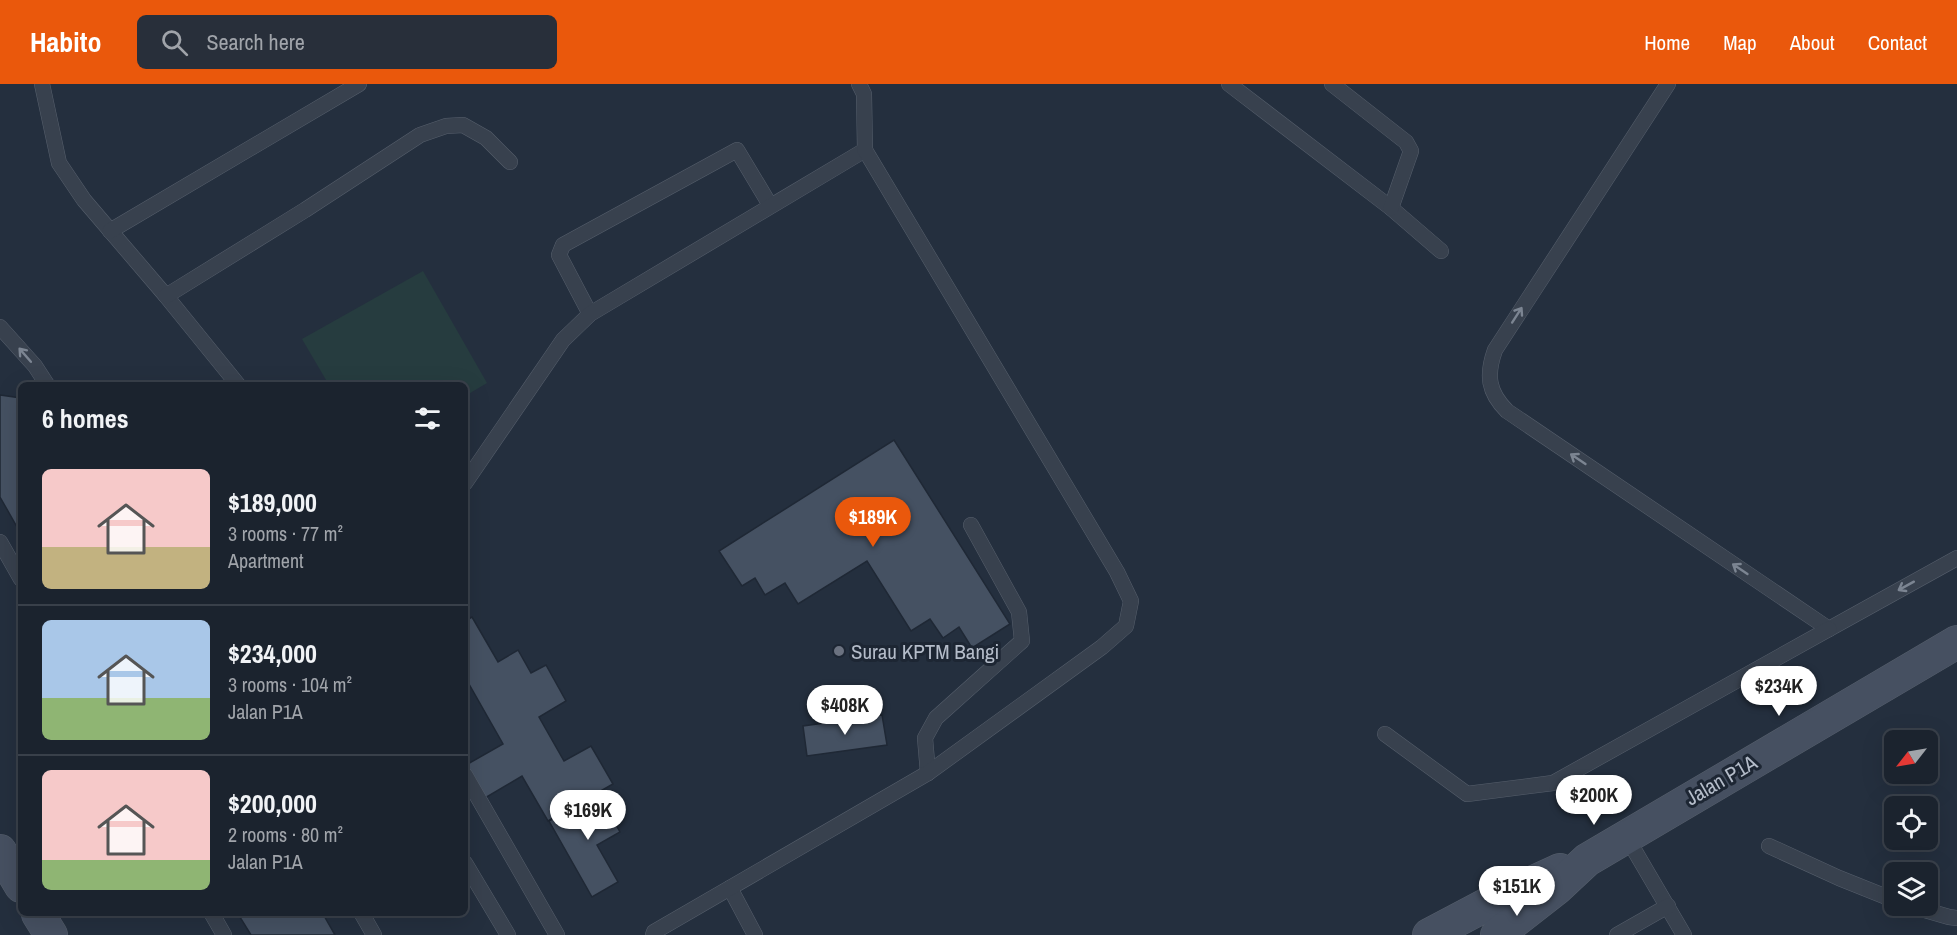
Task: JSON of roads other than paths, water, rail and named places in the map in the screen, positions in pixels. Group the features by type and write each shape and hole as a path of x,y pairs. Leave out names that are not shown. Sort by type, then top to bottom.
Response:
{"main road":[{"name":"Jalan P1A","path":"1497,935 1557,888 1587,860 1957,642"},
{"path":"0,851 18,881"},
{"path":"1429,935 1548,874 1587,860"},
{"path":"39,916 51,935"}],"lane":[{"path":"42,84 59,163 84,200 236,382"},
{"path":"110,231 359,84"},
{"path":"653,935 654,932 928,773 1102,647 1126,626 1131,601 1117,572 865,150 864,94 859,84"},
{"path":"1229,84 1390,208 1441,251"},
{"path":"1332,84 1406,142 1411,151 1390,208"},
{"path":"1668,84 1495,350 1490,370 1492,391 1507,411 1828,628"},
{"path":"166,296 420,135 446,126 463,126 486,138 510,162"},
{"path":"590,314 559,255 563,245 737,150 770,205"},
{"path":"468,479 563,340 590,314 865,150"},
{"path":"0,327 35,366 45,382"},
{"path":"928,773 925,738 936,718 1022,641 1019,612 971,525"},
{"path":"0,542 18,574"},
{"path":"1385,734 1467,794 1553,783 1957,558"},
{"path":"468,780 557,935"},
{"path":"1626,836 1684,935"},
{"path":"1769,846 1884,896"},
{"path":"468,868 508,935"},
{"path":"730,888 755,935"},
{"path":"1617,935 1668,906"},
{"path":"1938,914 1957,918"},
{"path":"213,916 224,935"},
{"path":"363,916 374,935"}],"place":[{"name":"Surau KPTM Bangi","path":"839,651"}]}
